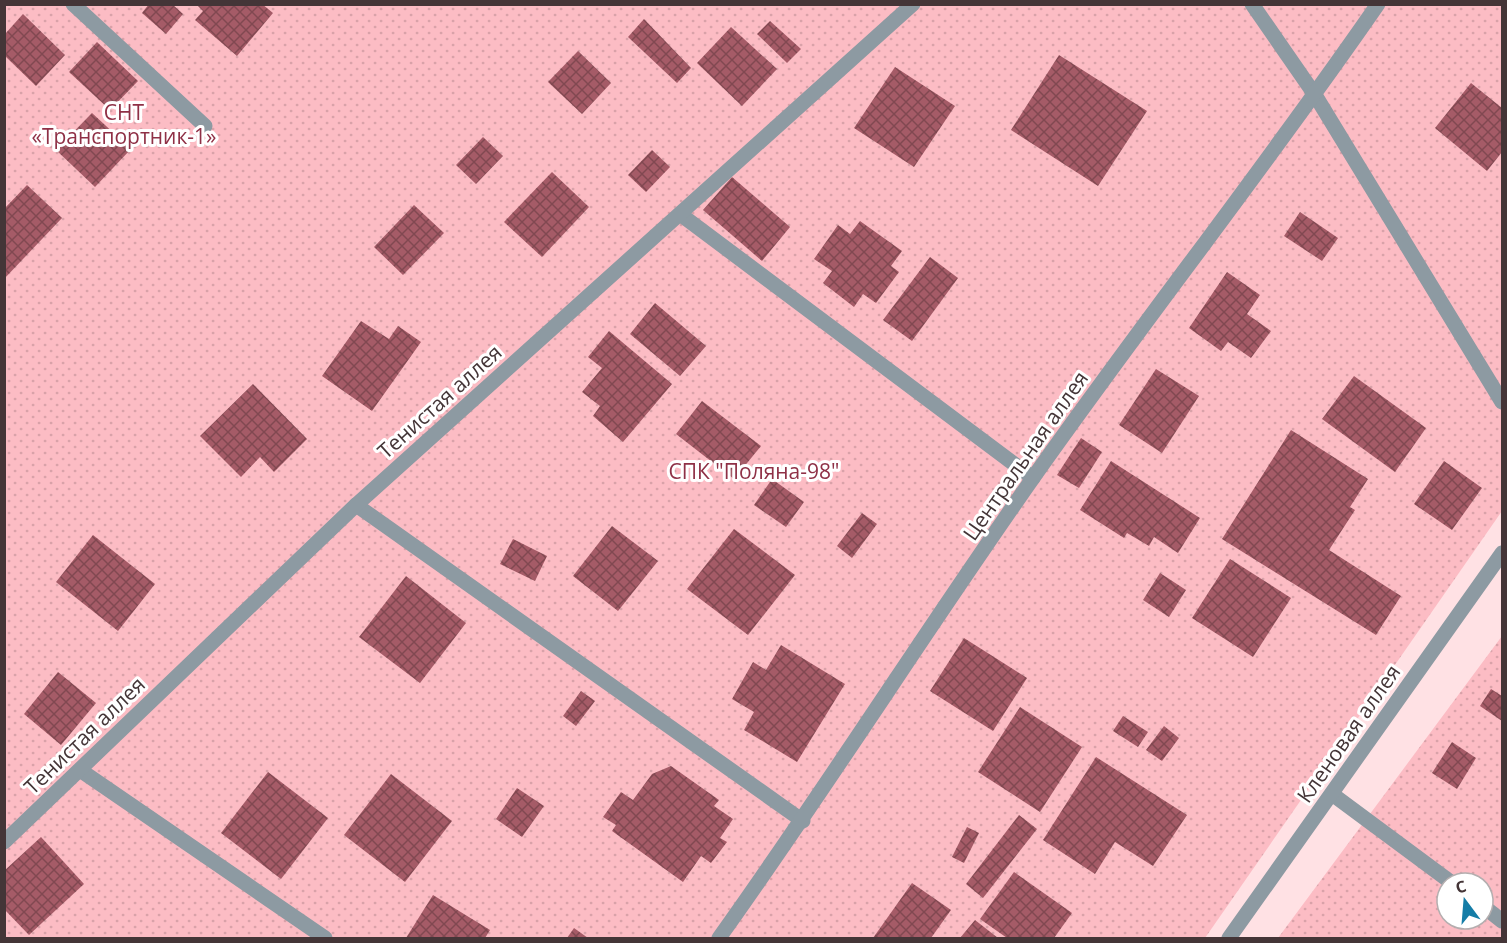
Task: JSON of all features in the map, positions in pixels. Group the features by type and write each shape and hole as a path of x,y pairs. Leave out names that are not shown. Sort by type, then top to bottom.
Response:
{"street":[{"path":"73,4 205,126"},
{"name":"Тенистая аллея","path":"4,842 357,505 913,4"},
{"path":"1252,4 1315,95 1503,402"},
{"name":"Центральная аллея","path":"719,939 803,821 1033,478 1315,95 1378,4"},
{"path":"680,214 1033,478"},
{"path":"357,505 803,821"},
{"name":"Кленовая аллея","path":"1229,939 1503,553"},
{"path":"80,770 325,939"},
{"path":"1332,794 1436,871"}],"green space":[{"name":"СПК \"Поляна-98\"","path":"5,5 1502,5 1502,511 1205,938 5,938"},
{"path":"1502,636 1502,938 1278,938"}],"building":[{"path":"149,4 172,4 183,14 166,34 142,13"},
{"path":"196,4 262,4 273,13 237,56 195,20 203,11"},
{"path":"23,14 65,55 36,86 5,56 5,34"},
{"path":"644,19 691,68 677,83 628,37"},
{"path":"770,21 801,49 787,63 757,34"},
{"path":"731,27 777,69 742,106 697,63"},
{"path":"97,42 138,81 110,110 69,72"},
{"path":"578,51 611,83 582,114 548,82"},
{"path":"1059,55 1147,111 1098,186 1011,130"},
{"path":"895,67 955,106 914,167 854,128"},
{"path":"1471,83 1502,108 1502,152 1487,171 1435,128"},
{"path":"92,113 131,149 95,187 56,150"},
{"path":"483,137 503,156 476,184 456,165"},
{"path":"652,150 670,167 646,192 628,175"},
{"path":"552,172 589,207 542,257 504,222"},
{"path":"732,177 790,227 762,261 703,210"},
{"path":"27,185 62,218 4,279 4,209"},
{"path":"414,205 444,233 403,275 374,247"},
{"path":"1300,212 1338,238 1322,261 1284,236"},
{"path":"860,221 902,251 891,266 899,272 876,303 863,294 854,307 823,283 832,271 814,259 838,225 850,234"},
{"path":"930,257 958,278 912,341 883,320"},
{"path":"1227,272 1260,295 1247,314 1271,331 1251,358 1228,342 1221,351 1189,328"},
{"path":"655,303 706,346 680,376 630,334"},
{"path":"361,321 389,339 398,326 421,342 372,411 322,376"},
{"path":"609,331 672,384 623,442 593,416 600,406 582,392 602,368 588,357"},
{"path":"1156,369 1199,396 1162,453 1119,425"},
{"path":"1354,376 1426,428 1395,472 1322,419"},
{"path":"253,384 307,439 274,472 260,457 241,477 200,436"},
{"path":"702,401 761,446 734,479 676,434"},
{"path":"1291,430 1368,479 1350,507 1355,510 1329,550 1401,596 1376,635 1222,539"},
{"path":"1081,438 1102,452 1079,488 1057,475"},
{"path":"1111,461 1200,518 1178,553 1154,537 1149,546 1127,533 1124,538 1080,510"},
{"path":"1444,461 1482,488 1452,530 1414,504"},
{"path":"772,479 804,502 786,527 754,505"},
{"path":"862,513 877,524 852,558 837,546"},
{"path":"612,526 658,561 618,611 573,576"},
{"path":"734,529 795,575 748,635 687,589"},
{"path":"93,535 155,584 118,631 56,582"},
{"path":"513,539 547,556 535,581 500,564"},
{"path":"1230,559 1291,598 1253,657 1192,618"},
{"path":"1160,573 1186,590 1169,617 1143,600"},
{"path":"406,576 466,623 420,683 359,637"},
{"path":"964,638 1027,678 993,731 930,691"},
{"path":"781,645 845,684 797,762 744,730 754,712 732,699 753,662 766,670"},
{"path":"58,672 96,703 61,745 24,714"},
{"path":"1491,689 1502,696 1502,721 1480,706"},
{"path":"581,691 595,701 576,726 563,716"},
{"path":"1020,707 1082,747 1040,812 978,772"},
{"path":"1123,716 1148,732 1138,747 1113,731"},
{"path":"1164,726 1179,738 1162,761 1146,750"},
{"path":"1452,742 1476,758 1457,789 1432,773"},
{"path":"1096,757 1187,815 1153,866 1115,842 1095,874 1043,840"},
{"path":"671,766 719,800 714,806 733,819 720,838 727,842 711,863 701,856 683,882 612,831 616,825 603,817 621,792 633,800 652,774"},
{"path":"268,772 328,818 281,879 221,833"},
{"path":"391,774 452,821 405,882 344,835"},
{"path":"517,788 544,806 522,837 496,819"},
{"path":"1019,815 1037,829 983,898 966,884"},
{"path":"967,827 979,833 964,863 952,857"},
{"path":"41,837 84,884 29,935 4,909 4,871"},
{"path":"1014,872 1072,913 1054,938 1007,938 980,919"},
{"path":"912,883 951,910 931,938 873,938"},
{"path":"433,895 490,930 485,938 406,938"},
{"path":"975,920 998,938 960,938"},
{"path":"574,928 588,938 567,938"}],"park label":[{"name":"СНТ «Транспортник-1»","path":"124,125"}]}
